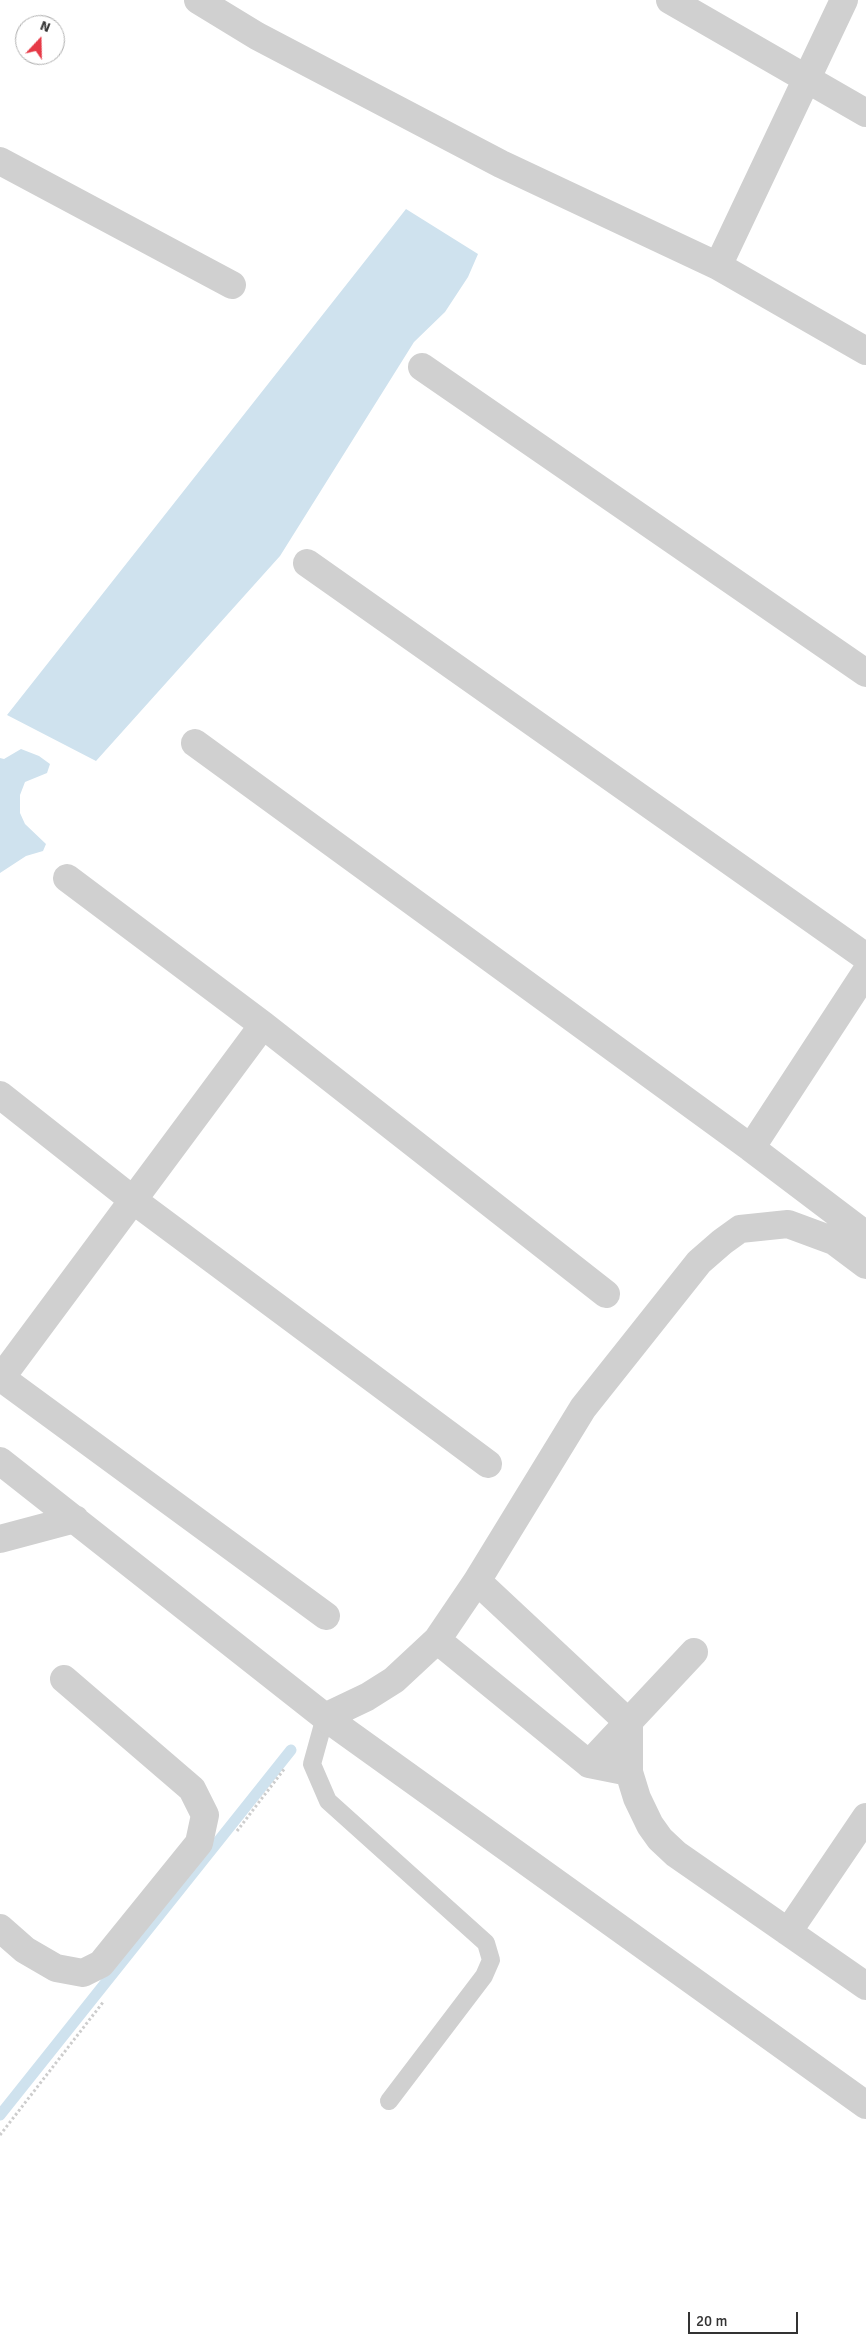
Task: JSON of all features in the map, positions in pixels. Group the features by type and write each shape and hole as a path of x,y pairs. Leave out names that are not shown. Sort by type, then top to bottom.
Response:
{"street":[{"path":"198,0 257,36 501,164 718,266 866,351"},
{"path":"670,0 866,113"},
{"path":"718,266 844,0"},
{"path":"0,161 232,285"},
{"path":"422,367 866,673"},
{"path":"307,563 866,957"},
{"path":"194,743 751,1148 866,1235"},
{"path":"67,878 263,1025 606,1294"},
{"path":"751,1148 866,972"},
{"path":"263,1025 0,1377 326,1616"},
{"path":"0,1095 133,1200 488,1464"},
{"path":"325,1717 367,1697 394,1680 437,1640 477,1581 583,1408 699,1262 722,1242 740,1228 788,1224 834,1241 866,1264"},
{"path":"0,1461 325,1717 866,2105"},
{"path":"0,1539 74,1519"},
{"path":"477,1581 629,1723 629,1772 650,1825 660,1839 676,1854 866,1986"},
{"path":"437,1640 589,1764 629,1772"},
{"path":"589,1764 694,1652"},
{"path":"0,1928 25,1950 56,1968 83,1973 100,1964 199,1843 205,1815 192,1789 64,1679"},
{"path":"788,1932 866,1817"}],"lane":[{"path":"325,1717 312,1764 328,1801 486,1943 491,1960 484,1976 389,2102"}],"water":[{"path":"406,209 478,254 468,277 445,312 414,342 280,556 96,761 7,715"},
{"path":"21,749 39,756 50,764 47,773 25,782 20,795 20,813 25,824 46,844 43,851 26,856 0,873 0,758 4,759"}],"waterway":[{"path":"0,2115 291,1750"}]}
